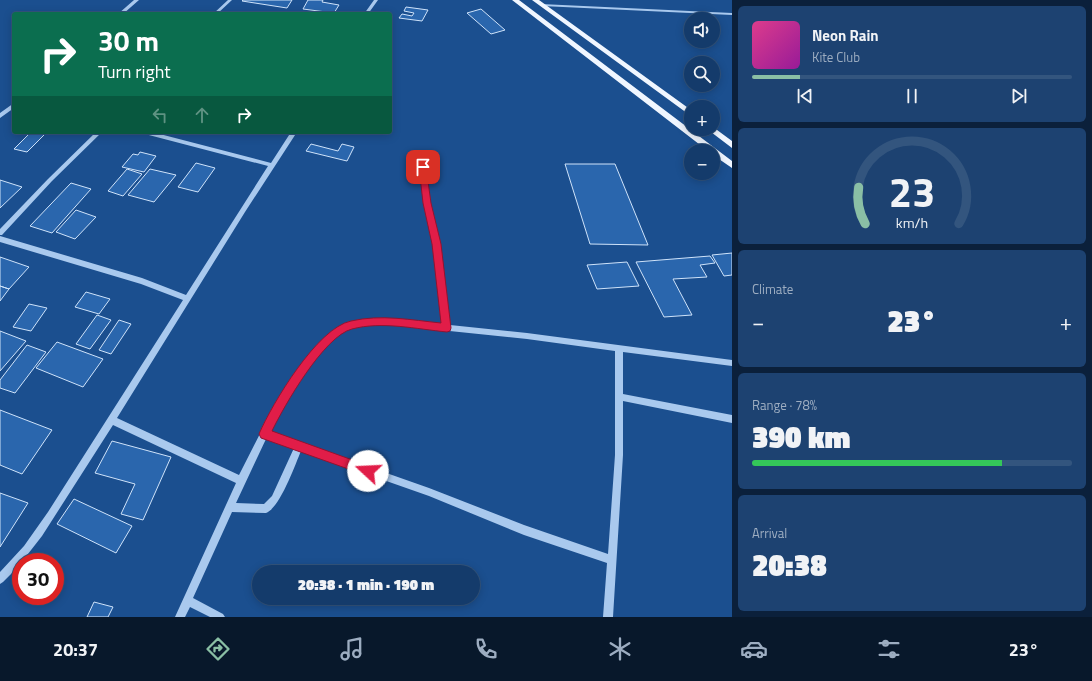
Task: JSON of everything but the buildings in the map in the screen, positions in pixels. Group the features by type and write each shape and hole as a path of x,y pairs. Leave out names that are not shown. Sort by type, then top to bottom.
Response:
{"main road":[{"path":"515,0 732,165"},
{"path":"535,0 684,109"},
{"path":"720,136 732,145"}],"street":[{"path":"122,12 137,0"},
{"path":"217,12 230,0"},
{"path":"367,12 376,0"},
{"path":"542,5 732,14"},
{"path":"0,116 12,106"},
{"path":"0,233 96,134"},
{"path":"153,134 271,165"},
{"path":"0,579 15,564 39,532 112,420 271,165 293,134"},
{"path":"423,167 427,203 436,244 447,328"},
{"path":"0,239 142,281 187,298"},
{"path":"180,617 272,419 304,368 320,347 336,332 350,325 376,321 447,328 527,336 732,363"},
{"path":"608,617 611,560 620,455 619,349"},
{"path":"620,397 732,419"},
{"path":"112,420 242,481"},
{"path":"265,434 429,492 524,530 611,560"},
{"path":"230,507 266,510 275,500 299,446"},
{"path":"188,601 220,617"}],"route":[{"path":"368,471 265,434 272,419 304,368 320,347 336,332 350,325 382,321 447,328 443,290 436,244 427,203 423,167"}]}
